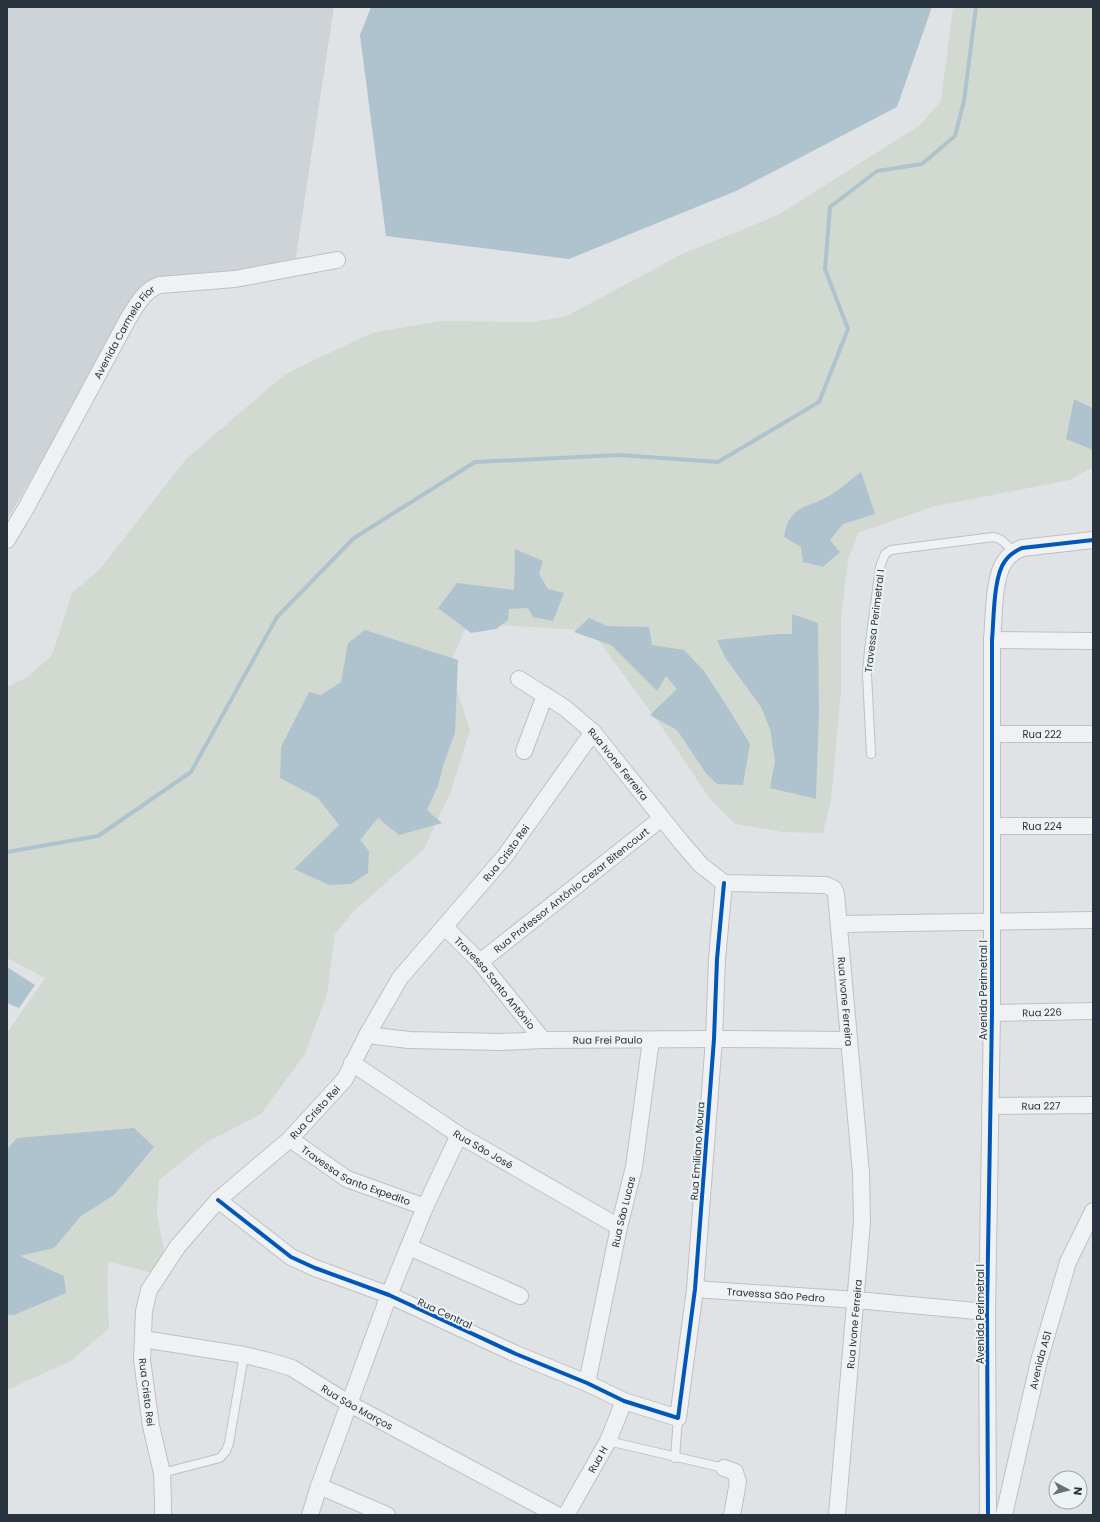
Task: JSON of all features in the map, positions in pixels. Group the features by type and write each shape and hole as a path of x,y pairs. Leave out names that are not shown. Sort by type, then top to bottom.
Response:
{"street":[{"name":"Avenida Carmelo Fior","path":"7,540 26,508 128,319 140,300 150,290 160,285 235,279 337,260"},
{"path":"1020,550 1093,540"},
{"path":"1020,550 1093,548"},
{"name":"Avenida Perimetral I","path":"988,1515 987,1312 992,1013 992,640 997,584 1001,569 1005,561 1020,550"},
{"path":"992,640 1093,641"},
{"name":"Rua Ivone Ferreira","path":"519,679 565,708 593,732 701,865 724,883 813,884 830,887 836,894 861,1173 862,1202 862,1222 856,1300 837,1515"},
{"path":"524,751 545,695"},
{"name":"Rua Cristo Rei","path":"163,1515 164,1501 162,1473 151,1426 142,1360 144,1311 149,1290 178,1246 218,1200 290,1140 344,1079 367,1035 400,978 506,856 593,732"},
{"name":"Rua 222","path":"992,734 1093,734"},
{"name":"Rua Professor Antônio Cezar Bitencourt","path":"480,962 662,818"},
{"name":"Rua 224","path":"992,826 1093,826"},
{"name":"Rua Emiliano Moura","path":"678,1418 695,1289 714,1039 717,959 724,883"},
{"path":"839,924 1093,920"},
{"name":"Travessa Santo Antônio","path":"445,927 480,962 543,1040"},
{"name":"Rua 226","path":"992,1013 1093,1011"},
{"name":"Rua Frei Paulo","path":"367,1035 409,1040 501,1042 543,1040 714,1039 848,1040"},
{"name":"Rua São Lucas","path":"587,1383 619,1227 634,1167 651,1040"},
{"name":"Rua São José","path":"352,1063 459,1135 619,1227"},
{"name":"Rua 227","path":"990,1106 1093,1105"},
{"path":"310,1515 318,1486 389,1295 425,1207 459,1135"},
{"name":"Travessa Santo Expedito","path":"290,1140 347,1179 425,1207"},
{"name":"Rua Central","path":"218,1200 292,1257 315,1268 389,1295 516,1354 587,1383 624,1401 678,1418"},
{"name":"Avenida A51","path":"1004,1515 1041,1354 1068,1262 1093,1211"},
{"path":"409,1247 520,1296"},
{"name":"Travessa São Pedro","path":"695,1289 856,1300 987,1312"},
{"name":"Rua São Marços","path":"143,1340 244,1355 269,1360 292,1368 348,1404 557,1515"},
{"name":"Rua H","path":"566,1515 608,1441 624,1401"},
{"path":"724,1468 735,1472 738,1482 732,1515"},
{"path":"318,1486 387,1515"}],"lane":[{"name":"Travessa Perimetral I","path":"871,754 867,674 875,597 880,567 885,554 891,550 993,537 997,537 1020,550"},
{"path":"162,1473 220,1458 226,1451 229,1443 244,1355"},
{"name":"Rua Emiliano Moura","path":"675,1458 678,1418"},
{"path":"608,1441 675,1458 724,1468"}],"shaded area":[{"path":"7,7 334,7 295,263 139,294 7,520"},
{"path":"953,7 1093,7 1093,467 1070,480 931,507 858,533 848,560 841,619 841,691 831,800 823,833 782,832 735,824 710,799 668,736 592,631 468,623 449,666 470,730 451,791 424,849 352,913 335,934 327,994 305,1054 261,1114 207,1142 159,1180 157,1214 165,1255 150,1272 109,1262 107,1277 109,1328 71,1361 7,1390 7,1033 45,978 7,958 7,687 28,677 52,655 72,593 100,569 186,459 284,375 372,333 439,321 533,322 567,316 682,254 778,215 920,125 941,101"}],"water":[{"path":"371,7 932,7 897,107 736,191 569,259 386,236 360,35"},
{"path":"1074,399 1093,408 1093,450 1066,439"},
{"path":"861,472 875,514 843,524 830,540 840,552 823,567 803,562 801,547 784,537 791,518 795,512 801,508 836,492"},
{"path":"515,549 543,561 539,574 548,589 564,593 553,621 533,617 528,608 509,609 508,620 496,629 471,633 438,608 457,583 514,590"},
{"path":"792,614 818,623 819,712 816,799 770,788 775,761 770,729 761,707 726,659 717,640 792,634"},
{"path":"589,618 607,626 649,627 652,645 684,650 704,671 750,744 743,785 717,784 705,772 677,730 650,715 677,689 666,676 657,691 611,645 574,632"},
{"path":"365,630 458,660 455,733 444,763 438,786 427,810 442,823 399,835 378,818 360,840 369,851 368,873 351,884 329,885 294,869 339,825 318,798 280,778 281,747 309,692 321,695 341,682 348,643"},
{"path":"7,967 35,985 19,1008 7,1003"},
{"path":"134,1128 154,1147 114,1195 81,1216 54,1248 20,1256 64,1276 66,1293 14,1315 7,1315 7,1149 17,1138"}],"waterway":[{"path":"7,852 98,836 191,772 277,617 354,538 475,462 619,455 718,462 819,402 848,329 825,269 830,207 877,171 922,164 955,136 964,101 976,7"}],"cycle path":[{"path":"988,1515 987,1312 992,1013 992,640 996,588 1001,568 1010,555 1022,548 1093,540"},
{"path":"218,1200 291,1257 315,1268 389,1295 516,1354 587,1383 624,1401 678,1418 695,1289 714,1039 717,959 724,883"}]}
